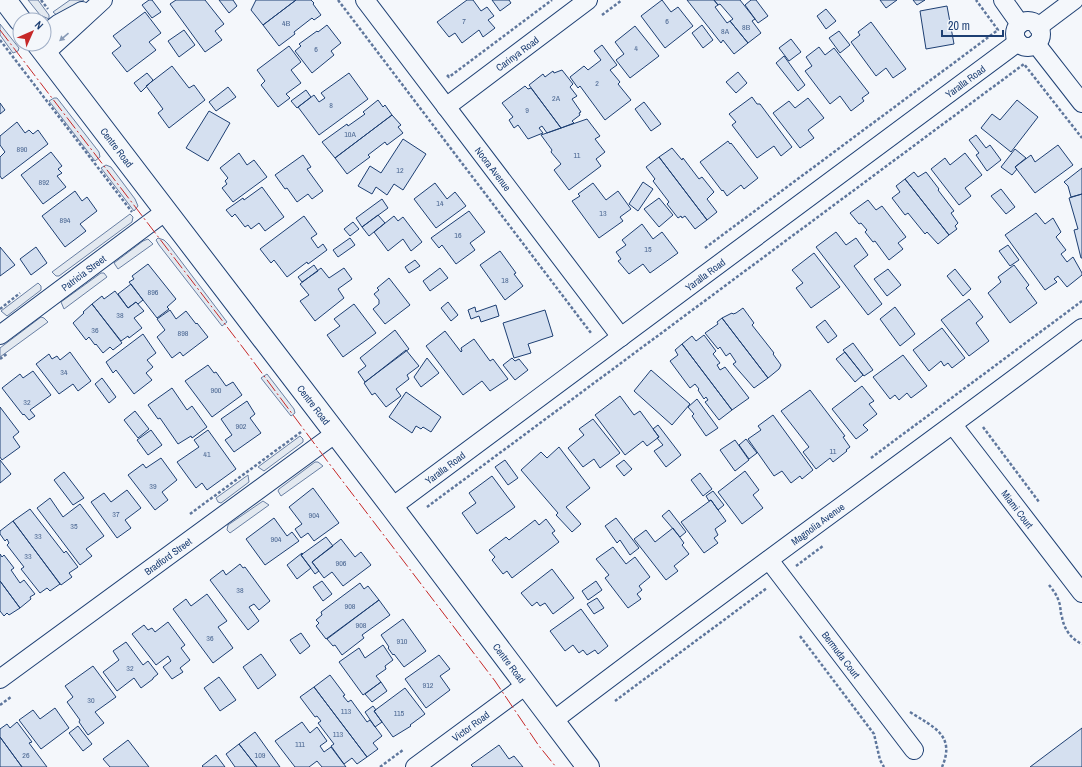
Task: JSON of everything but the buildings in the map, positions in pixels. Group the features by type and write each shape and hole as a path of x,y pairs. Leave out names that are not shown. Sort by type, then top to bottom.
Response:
{"main road":[{"path":"5,0 14,12"},
{"name":"Centre Road","path":"48,52 588,767"}],"street":[{"path":"52,40 66,34 102,0"},
{"name":"Noora Avenue","path":"365,0 621,337"},
{"name":"Carinya Road","path":"446,107 588,0"},
{"path":"1003,0 1020,24"},
{"path":"1074,0 1037,36 1028,47 1021,45 1015,34 1020,24 1032,22 1037,36 1082,103"},
{"name":"Yaralla Road","path":"392,507 1018,42"},
{"name":"Patricia Street","path":"0,335 166,210"},
{"name":"Magnolia Avenue","path":"553,721 1082,328"},
{"name":"Miami Court","path":"953,425 1082,593"},
{"name":"Bradford Street","path":"0,679 336,433"},
{"name":"Bermuda Court","path":"769,560 914,750"},
{"name":"Victor Road","path":"414,767 526,684"}],"path":[{"path":"338,0 591,333"},
{"path":"445,71 449,77 552,0"},
{"path":"701,251 998,30 976,0"},
{"path":"0,40 144,227"},
{"path":"428,507 1024,64 1082,138"},
{"path":"585,338 608,320"},
{"path":"0,359 12,350"},
{"path":"983,427 1040,503"},
{"path":"1046,581 1060,603 1062,618 1066,630 1076,642 1082,644"},
{"path":"765,589 770,595"},
{"path":"798,633 874,734 880,760 884,767"},
{"path":"906,708 937,728 943,735 947,747 946,758 942,767"}],"shaded area":[{"path":"28,0 38,0 47,12 38,12"},
{"path":"70,0 84,0 59,17 53,12"},
{"path":"0,24 12,39 12,52 0,35"},
{"path":"57,98 99,152 100,157 95,161 49,101"},
{"path":"106,165 111,167 135,199 138,206 134,211 101,168"},
{"path":"130,214 133,217 132,222 59,276 56,276 52,272"},
{"path":"158,238 164,240 168,244 227,322 222,326 159,245 156,240"},
{"path":"148,239 153,244 118,269 114,263 143,241"},
{"path":"101,273 104,273 107,277 64,309 61,302"},
{"path":"38,283 41,286 41,290 7,316 1,311"},
{"path":"41,317 48,322 0,357 0,348"},
{"path":"267,374 294,409 295,413 291,416 261,378"},
{"path":"300,436 303,439 303,442 264,471 258,467"},
{"path":"315,462 318,462 323,466 281,496 278,491 279,489"},
{"path":"248,475 249,482 221,503 218,502 216,498"},
{"path":"263,501 269,505 230,533 227,530 228,525"}],"power":[{"path":"0,30 495,681 539,746 556,767"}]}
